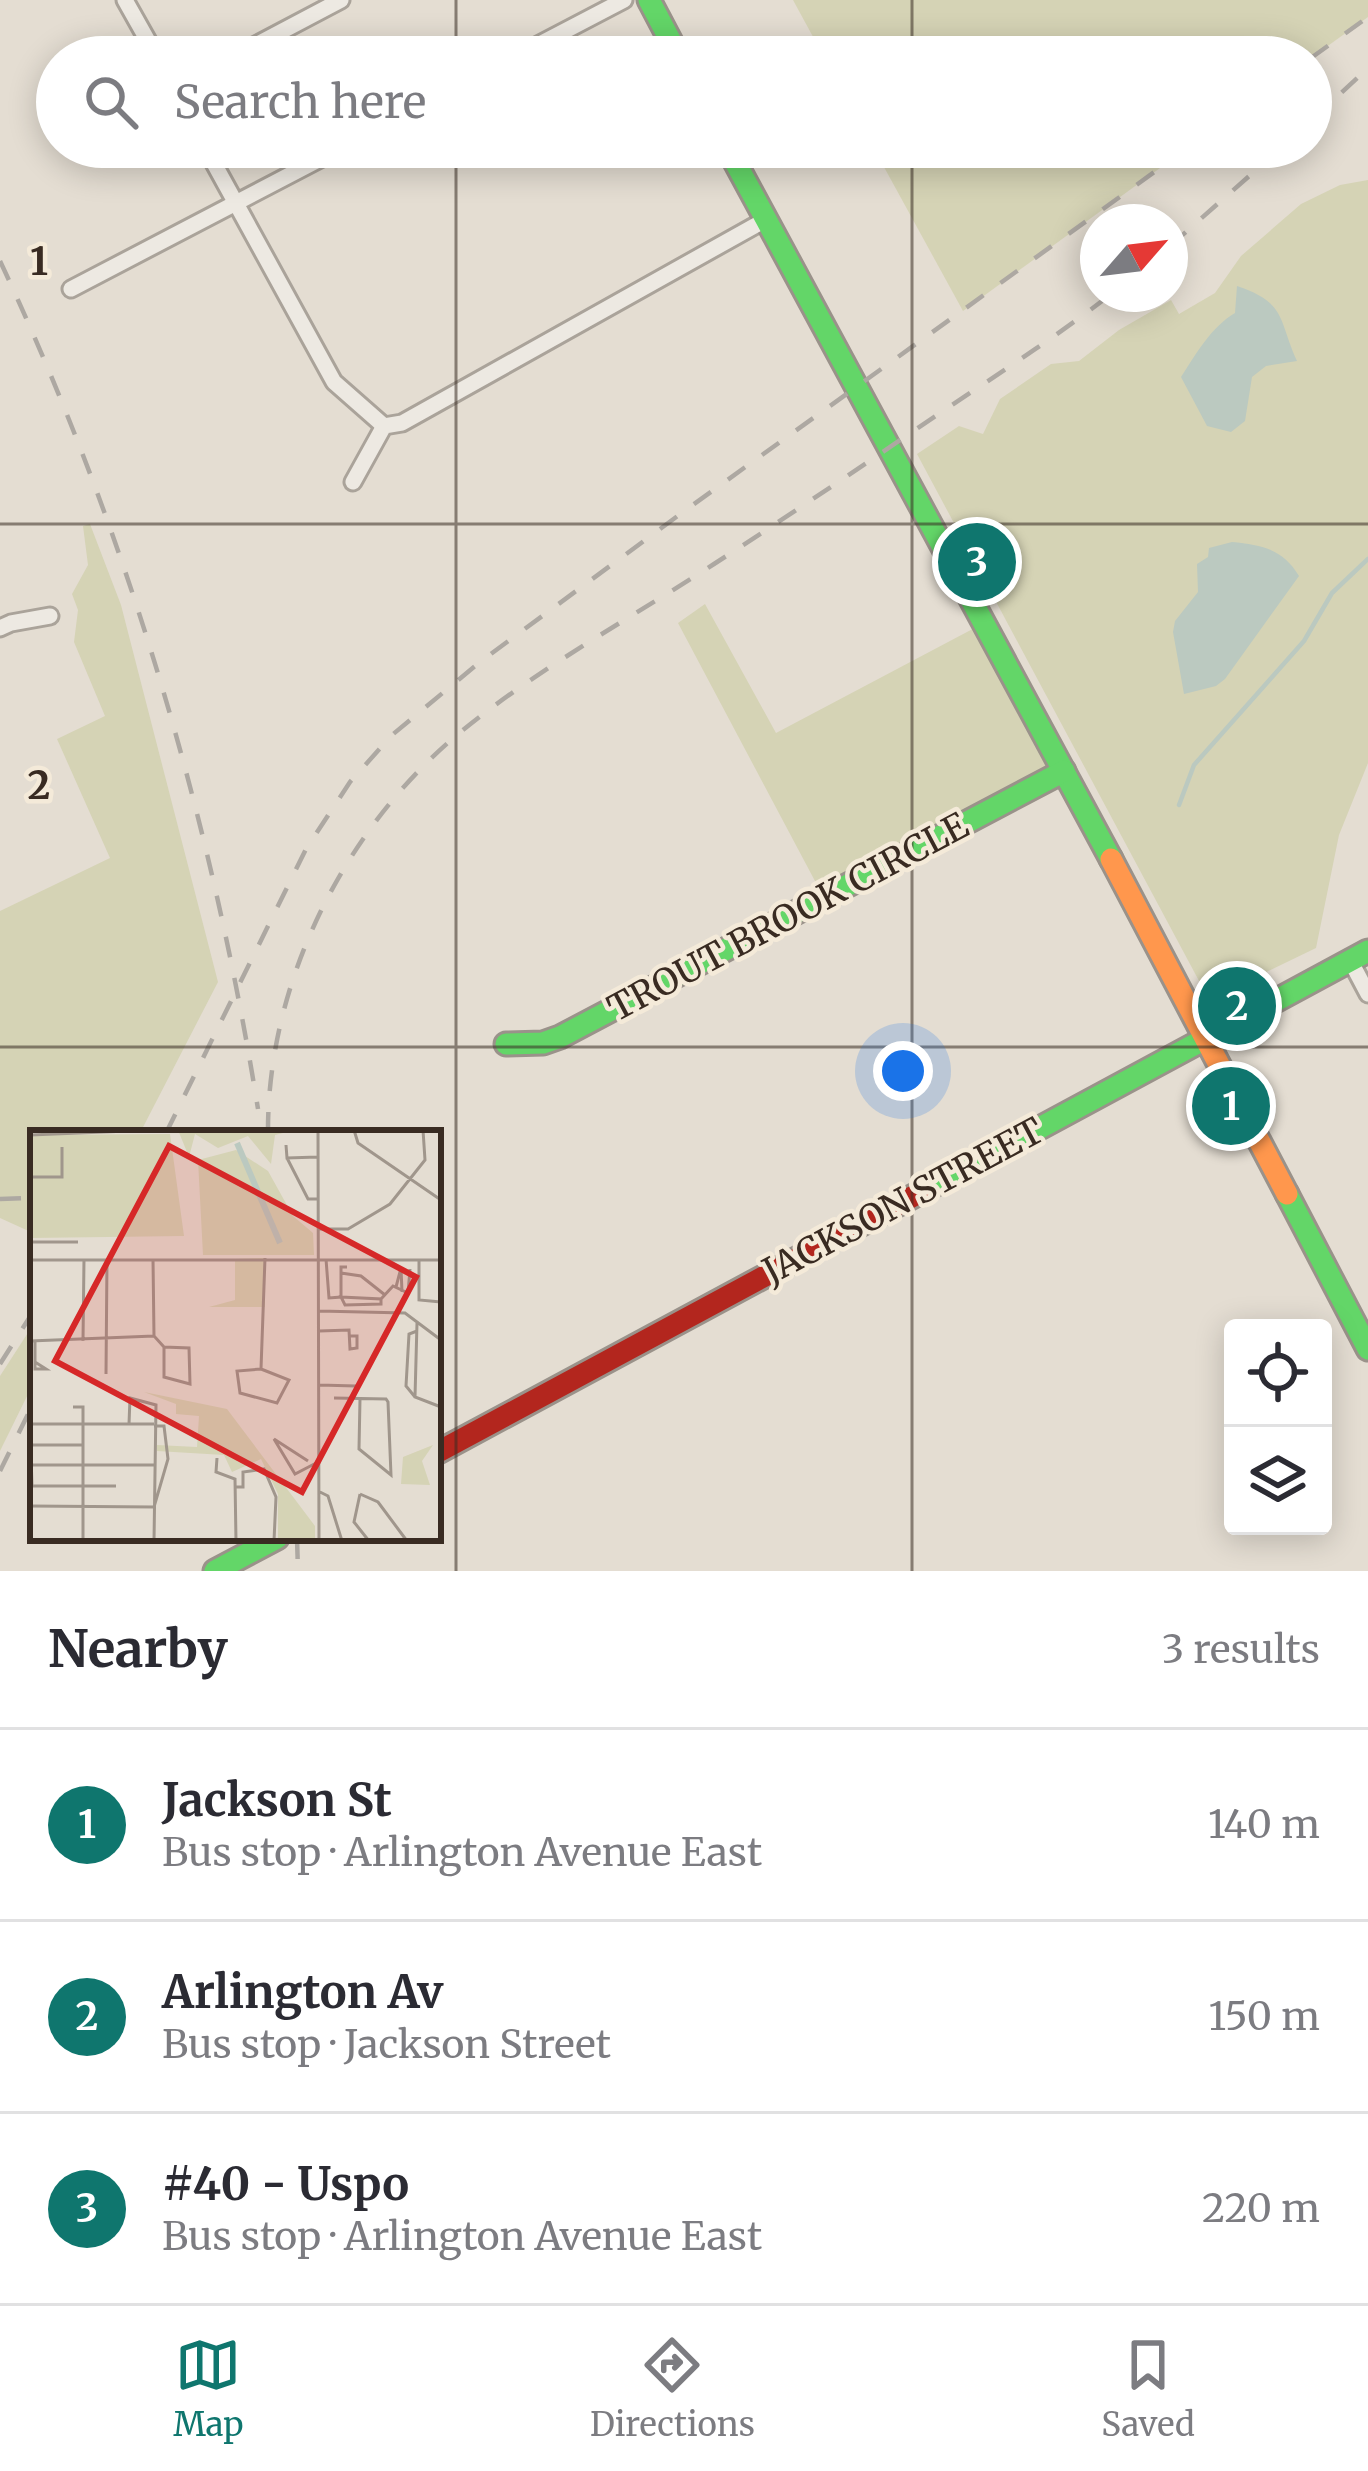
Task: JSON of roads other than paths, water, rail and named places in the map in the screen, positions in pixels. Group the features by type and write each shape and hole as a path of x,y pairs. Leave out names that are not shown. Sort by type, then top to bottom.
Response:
{"street":[{"path":"125,0 145,36"},
{"path":"272,36 341,0"},
{"path":"555,36 623,0"},
{"path":"649,0 668,36"},
{"path":"216,168 334,382 384,427"},
{"path":"71,290 304,168"},
{"path":"738,168 1064,771 1368,1349"},
{"path":"353,482 384,427 421,413 765,220"},
{"path":"0,628 50,616"},
{"name":"TROUT BROOK CIRCLE","path":"506,1044 543,1043 560,1037 1064,771"},
{"path":"1359,956 1368,994"},
{"name":"JACKSON STREET","path":"441,1450 1359,956"},
{"path":"215,1571 267,1543"}],"waterway":[{"path":"1179,805 1194,765 1304,641 1332,593 1368,559"}],"railway":[{"path":"1332,43 1368,17"},
{"path":"1332,101 1368,68"},
{"path":"167,1130 306,849 350,782 392,735 480,662 683,512 1160,168"},
{"path":"1188,230 1258,168"},
{"path":"0,261 87,465 159,676 216,891 258,1109"},
{"path":"268,1130 281,1021 319,914 379,817 416,774 457,735 518,689 799,508 1086,312"},
{"path":"0,1199 30,1198"},
{"path":"0,1364 30,1317"},
{"path":"0,1471 30,1410"},
{"path":"297,1541 298,1571"}],"place":[{"name":"#40 - Uspo","path":"977,562"},
{"name":"Arlington Av","path":"1237,1006"},
{"name":"Jackson St","path":"1231,1106"}]}
